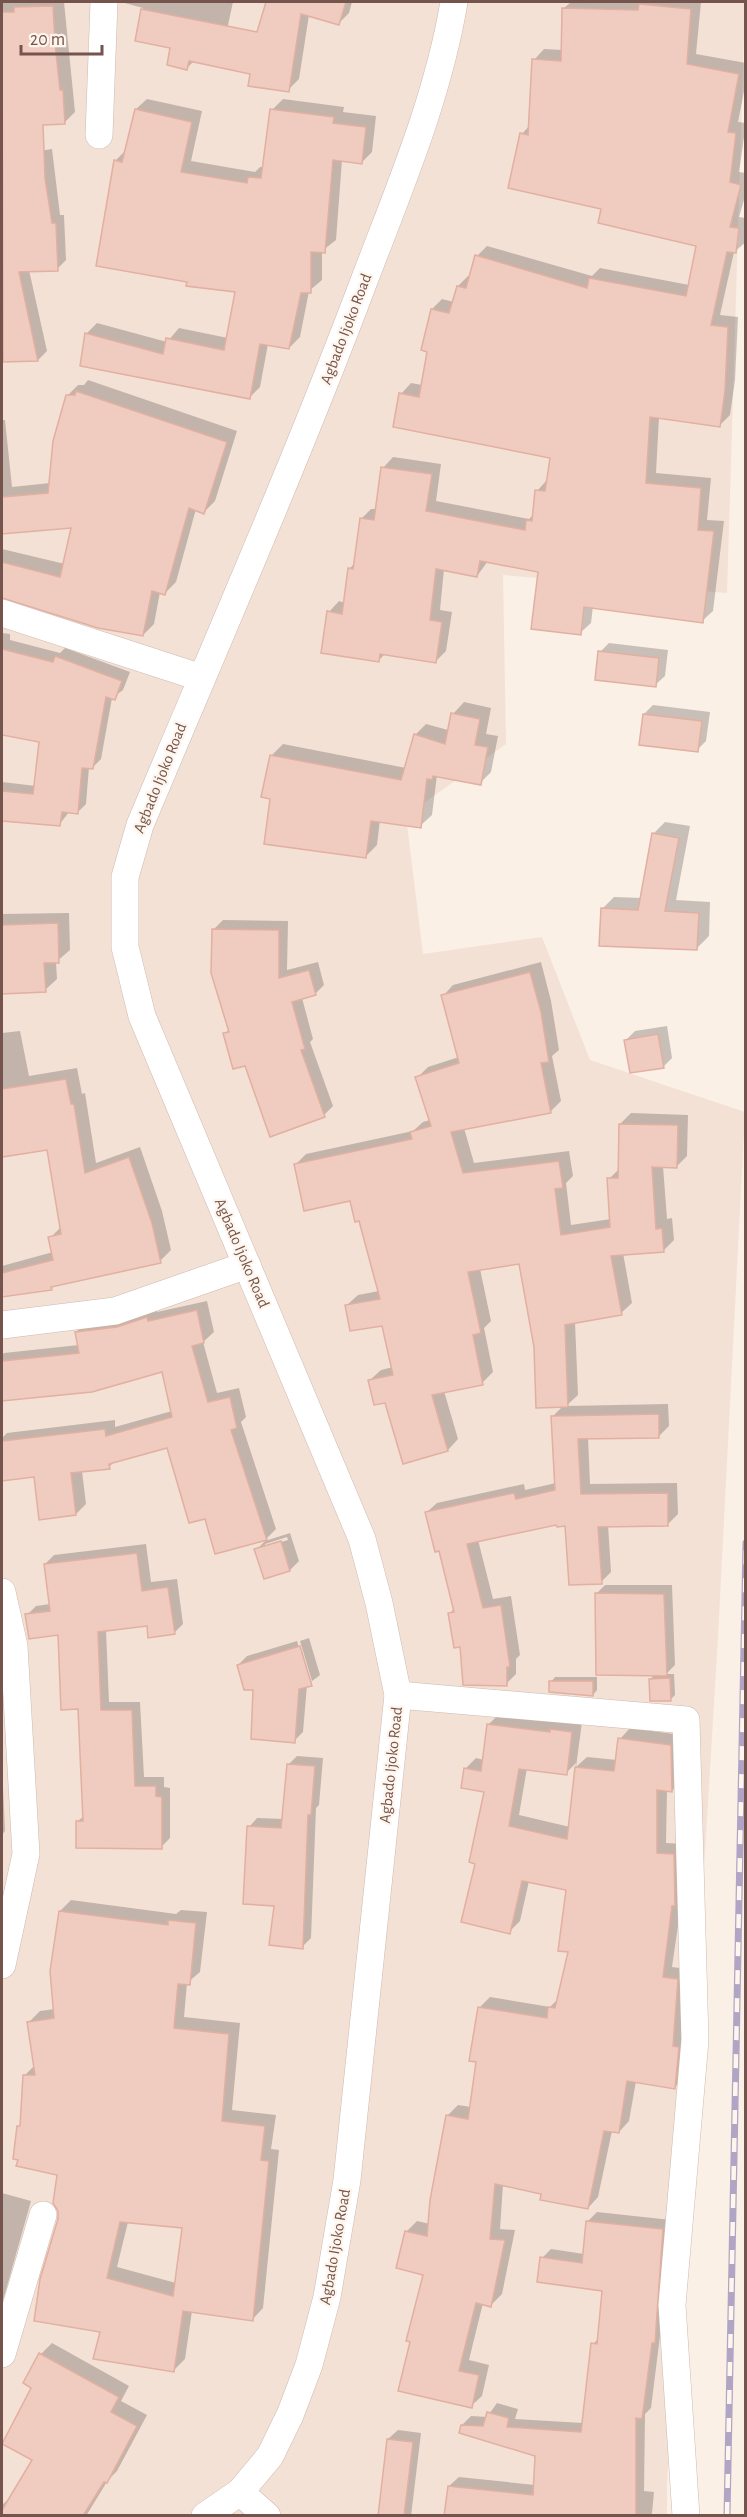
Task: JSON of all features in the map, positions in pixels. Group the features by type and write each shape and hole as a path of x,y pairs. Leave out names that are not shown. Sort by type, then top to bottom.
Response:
{"street":[{"path":"99,135 104,2"},
{"name":"Agbado Ijoko Road","path":"205,2516 240,2492 270,2456 290,2415 309,2365 327,2297 347,2180 398,1695 379,1603 362,1539 142,1016 125,947 125,877 140,825 329,374 417,141 448,35 454,2"},
{"path":"2,613 202,678"},
{"path":"2,1325 115,1311 247,1265"},
{"path":"2,1592 14,1646 26,1854 2,1965"},
{"path":"398,1695 686,1720 695,2040 672,2305 686,2516"},
{"path":"2,2355 43,2215"},
{"path":"240,2492 267,2516"}],"shaded area":[{"path":"2,2 745,2 727,593 503,575 506,744 406,816 423,954 542,937 590,1060 745,1112 718,1637 667,2483 667,2515 2,2516"}],"building":[{"path":"266,2 346,2 339,25 301,14 289,92 248,86 250,74 189,61 187,70 167,65 170,48 135,41 141,9 257,32"},
{"path":"639,4 691,9 687,64 739,74 728,132 736,133 730,182 741,185 730,227 739,228 736,253 727,252 711,325 728,327 725,391 720,427 650,417 646,483 701,488 698,530 714,531 703,623 584,607 581,635 531,629 538,572 480,561 477,577 436,569 430,620 442,622 436,663 380,654 379,662 321,653 327,611 342,614 348,568 353,569 360,518 374,520 381,467 432,474 426,511 525,530 526,520 532,521 535,490 545,491 550,458 393,427 399,393 419,397 427,352 421,350 431,309 449,313 457,286 466,288 475,255 587,288 589,278 686,296 696,246 598,223 601,209 508,188 520,133 528,135 532,59 561,61 562,8 638,10"},
{"path":"53,6 65,124 43,125 45,178 52,223 56,223 58,271 19,272 38,361 3,362 2,12 14,12 14,7"},
{"path":"135,109 192,122 181,172 247,183 248,177 261,178 270,109 334,117 333,123 366,127 362,164 333,160 325,253 311,252 311,293 301,293 289,349 260,344 250,399 80,366 85,333 163,354 166,338 224,350 235,292 186,286 187,282 96,266 114,160 122,162"},
{"path":"76,391 227,442 204,514 189,508 165,595 152,591 143,636 98,628 2,598 2,562 60,577 71,528 2,534 2,497 48,493 53,441 66,395 75,395"},
{"path":"2,649 53,662 55,656 122,681 115,700 106,697 93,769 82,768 78,814 62,812 60,826 2,821 2,791 33,794 39,742 2,735"},
{"path":"598,651 659,658 656,687 595,680"},
{"path":"451,713 480,719 475,745 488,747 481,785 433,776 432,780 427,779 421,828 371,821 366,858 264,844 270,799 261,797 270,755 401,780 414,734 445,744"},
{"path":"643,714 702,721 698,752 639,745"},
{"path":"652,833 679,838 665,911 699,913 697,950 599,946 601,908 638,910"},
{"path":"58,923 59,963 44,963 46,992 2,994 2,925"},
{"path":"212,929 279,930 279,978 309,970 316,995 292,1002 305,1049 301,1050 325,1117 270,1137 245,1066 233,1069 223,1033 229,1032 211,973"},
{"path":"530,972 541,1012 549,1062 541,1063 551,1113 451,1132 463,1173 559,1161 563,1188 555,1189 561,1235 610,1227 607,1178 618,1178 619,1124 678,1125 677,1168 652,1167 656,1229 662,1228 664,1252 611,1256 622,1315 565,1325 568,1407 536,1408 534,1347 519,1264 468,1272 481,1333 473,1335 483,1385 432,1395 448,1451 403,1464 385,1403 374,1405 368,1380 393,1375 382,1326 350,1331 345,1305 380,1299 359,1221 355,1222 350,1201 304,1211 294,1164 412,1139 410,1132 431,1126 415,1077 459,1063 441,995"},
{"path":"658,1034 664,1068 630,1073 624,1040"},
{"path":"66,1079 71,1104 74,1104 85,1173 129,1157 152,1223 161,1263 51,1287 52,1290 2,1297 2,1273 53,1260 48,1237 61,1234 47,1150 2,1157 2,1089"},
{"path":"197,1310 204,1343 192,1346 208,1402 230,1397 237,1428 231,1430 267,1540 215,1554 205,1519 189,1523 167,1448 109,1464 110,1469 71,1473 76,1515 39,1520 34,1477 2,1481 2,1441 105,1429 106,1436 172,1417 162,1372 92,1392 2,1401 2,1361 79,1353 75,1332 117,1327 147,1317 148,1321"},
{"path":"659,1414 659,1438 578,1439 581,1494 668,1493 668,1526 598,1527 602,1584 569,1585 565,1526 557,1527 556,1525 467,1544 483,1608 501,1605 510,1667 507,1667 507,1686 463,1685 460,1647 454,1648 448,1613 454,1612 439,1551 435,1552 425,1512 514,1493 516,1499 555,1490 551,1416"},
{"path":"281,1541 290,1571 264,1579 254,1549"},
{"path":"137,1553 142,1591 168,1587 175,1634 148,1638 147,1626 98,1632 101,1710 132,1710 135,1786 156,1786 156,1796 162,1797 162,1849 76,1848 76,1821 83,1821 78,1709 61,1710 58,1635 29,1639 25,1614 50,1611 44,1564"},
{"path":"595,1593 664,1594 667,1676 596,1675"},
{"path":"300,1646 312,1686 299,1689 295,1743 251,1739 253,1690 244,1690 237,1665"},
{"path":"670,1678 671,1701 650,1701 649,1679"},
{"path":"549,1681 593,1681 593,1696 549,1692"},
{"path":"487,1724 550,1732 550,1729 572,1732 567,1775 519,1769 509,1826 567,1839 575,1767 614,1771 618,1738 671,1745 672,1792 657,1790 657,1853 674,1854 675,1906 672,1906 663,1977 678,1979 673,2046 679,2047 675,2089 627,2081 619,2133 604,2131 588,2209 540,2200 541,2194 495,2184 490,2239 505,2240 491,2307 476,2303 459,2371 479,2375 472,2408 398,2391 410,2342 406,2341 423,2275 396,2268 405,2231 427,2236 430,2200 446,2115 468,2119 476,2062 469,2061 478,2007 547,2018 548,2007 555,2008 568,1952 558,1951 566,1890 522,1881 510,1934 461,1922 475,1864 469,1862 484,1792 461,1788 464,1768 481,1771"},
{"path":"287,1764 315,1766 311,1815 308,1815 303,1949 269,1945 274,1906 243,1904 247,1826 281,1828"},
{"path":"59,1911 168,1925 168,1920 196,1923 190,1985 178,1984 174,2028 229,2034 222,2121 265,2126 261,2160 269,2161 253,2321 183,2311 174,2372 93,2359 100,2332 34,2321 40,2279 58,2219 58,2211 53,2203 57,2175 16,2166 18,2160 13,2159 17,2126 20,2126 23,2075 35,2075 27,2022 54,2018 50,1971","holes":["120,2222 182,2228 173,2296 107,2278"]},
{"path":"586,2221 663,2229 655,2343 652,2343 642,2419 636,2418 636,2516 444,2516 448,2486 533,2495 535,2456 459,2433 461,2425 483,2426 487,2412 509,2418 507,2427 581,2432 591,2343 597,2344 602,2291 537,2282 540,2257 582,2263"},
{"path":"39,2353 119,2397 111,2412 137,2426 107,2483 104,2482 83,2516 2,2516 2,2510 32,2460 2,2444 31,2388 23,2383"},
{"path":"387,2439 413,2442 404,2516 378,2516"}],"railway":[{"path":"727,2516 746,1543"}]}
